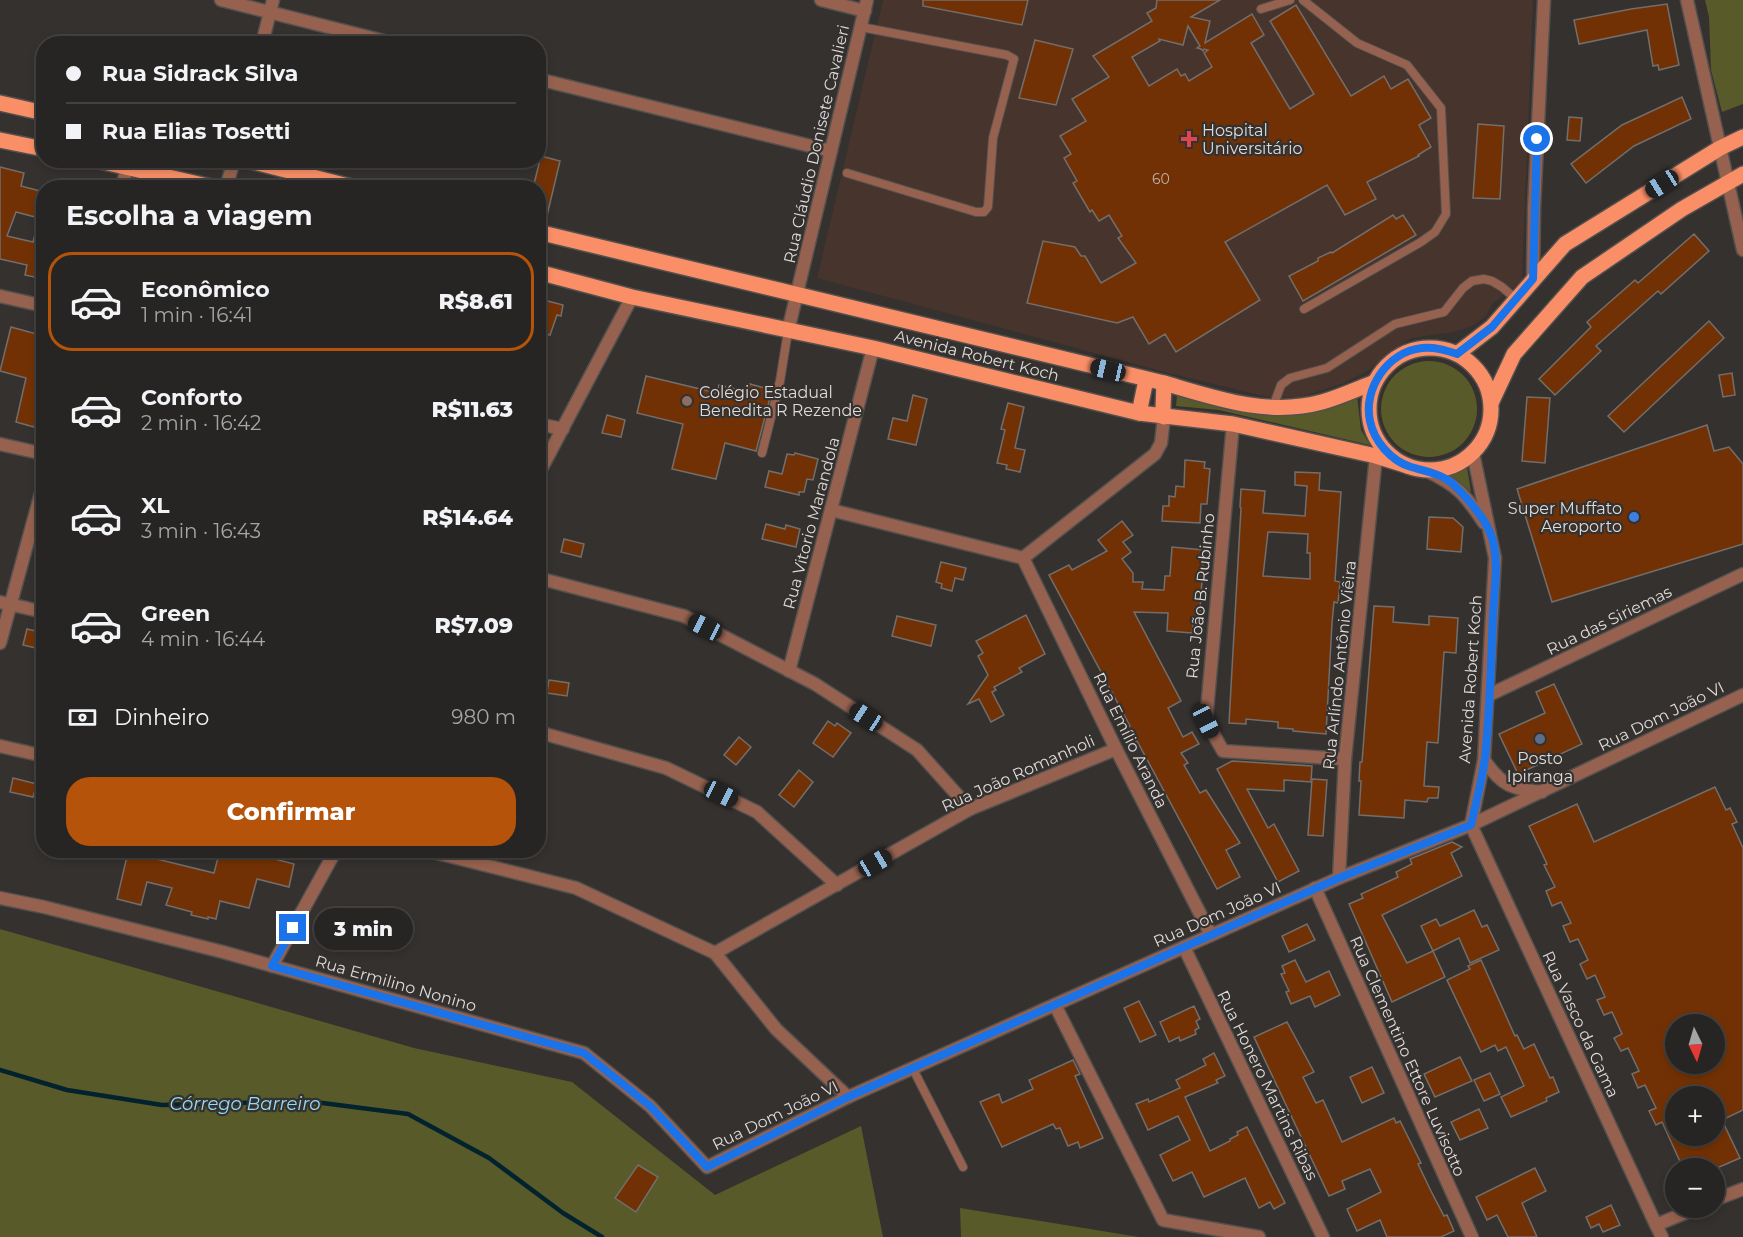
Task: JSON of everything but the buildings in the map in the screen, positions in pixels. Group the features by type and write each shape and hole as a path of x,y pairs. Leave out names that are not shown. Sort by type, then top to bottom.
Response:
{"main road":[{"path":"0,103 36,111"},
{"path":"1457,354 1492,327 1565,244 1720,148 1743,137"},
{"path":"0,140 36,147"},
{"path":"131,168 182,180"},
{"path":"277,168 325,180"},
{"path":"1491,403 1514,354 1582,277 1682,209 1743,174"},
{"name":"Avenida Robert Koch","path":"546,234 1146,380 1164,382 1227,402 1272,408 1303,406 1375,382"},
{"name":"Avenida Robert Koch","path":"546,274 632,297 873,348 1139,413 1233,424 1376,456 1408,466"},
{"path":"1419,348 1439,348 1457,354 1474,366 1486,383 1491,403 1490,421 1484,438 1473,453 1451,466 1425,470 1408,466 1391,456 1377,441 1370,422 1369,402 1375,382 1386,366 1401,355 1419,348"},
{"path":"1139,413 1146,380"},
{"path":"1164,382 1162,408 1164,417"}],"street":[{"path":"221,0 272,6 370,36"},
{"path":"821,0 866,5"},
{"path":"1533,279 1533,208 1544,0"},
{"path":"1687,0 1743,250"},
{"name":"Rua Cláudio Donisete Cavalieri","path":"789,330 866,5"},
{"path":"264,36 272,6"},
{"path":"546,81 831,151"},
{"path":"0,296 36,304"},
{"path":"546,460 632,297"},
{"name":"Rua Vitorio Marandola","path":"789,671 873,348"},
{"path":"831,510 1023,558 1155,454 1161,443 1164,417"},
{"name":"Rua João B. Rubinho","path":"1233,424 1206,721 1222,751 1345,759"},
{"path":"546,426 563,429"},
{"path":"0,444 36,452"},
{"name":"Avenida Robert Koch","path":"1471,825 1484,760 1495,558 1473,453"},
{"name":"Rua Arlíndo Antônio Viêira","path":"1339,878 1345,759 1376,456"},
{"name":"Avenida Robert Koch","path":"1425,470 1450,482 1470,502 1491,534"},
{"path":"0,643 5,603 36,507"},
{"name":"Rua Emílio Aranda","path":"1023,558 1116,749 1211,935"},
{"name":"Rua das Siriemas","path":"1489,695 1743,574"},
{"path":"546,580 684,616 815,684 917,750 969,809"},
{"path":"5,603 36,610"},
{"name":"Rua Dom João VI","path":"707,1167 848,1097 1315,888 1471,825 1743,695"},
{"path":"546,734 666,768 757,812 837,885"},
{"path":"0,746 36,754"},
{"name":"Rua João Romanholi","path":"715,953 969,809 1116,749"},
{"path":"1484,760 1504,784 1517,789 1542,792"},
{"name":"Rua Vasco da Gama","path":"1471,825 1662,1237"},
{"path":"272,966 332,858"},
{"path":"457,858 576,888 715,953 776,1029 848,1097"},
{"name":"Rua Clementino Ettore Luvisotto","path":"1315,888 1472,1237"},
{"name":"Rua Ermilino Nonino","path":"0,898 272,966 584,1053 650,1106 707,1167"},
{"name":"Rua Honero Martins Ribas","path":"1184,947 1323,1237"},
{"path":"1054,1005 1163,1220 1259,1237"},
{"path":"1725,1196 1743,1189"},
{"path":"1656,1225 1673,1218"}],"lane":[{"path":"1261,9 1290,0"},
{"path":"1303,0 1358,43 1407,65 1441,108 1446,214 1435,232 1421,242 1304,309"},
{"path":"847,173 976,212 984,212 988,207 993,138 1014,59 1007,55 861,27"},
{"path":"1272,408 1281,385 1290,378 1327,368 1395,324 1444,312 1463,288 1472,281 1484,279 1492,281 1516,299"},
{"path":"762,453 780,381 789,330"},
{"path":"913,1069 963,1167"}],"shaded area":[{"name":"Hospital Universitário","path":"883,0 1533,0 1522,281 1492,304 1486,316 1474,325 1454,332 1412,338 1394,349 1369,370 1344,383 1298,398 1268,397 1168,373 817,278"}],"green space":[{"path":"1705,0 1743,0 1743,104 1722,112 1711,70 1709,17"},
{"path":"1420,361 1438,361 1456,369 1469,382 1477,400 1474,428 1456,449 1438,457 1420,457 1402,449 1389,436 1381,418 1381,400 1389,382 1402,369"},
{"path":"1177,395 1224,407 1267,414 1311,412 1334,406 1357,396 1361,430 1370,445 1219,410 1176,406"},
{"path":"1467,467 1471,492 1449,475"},
{"path":"0,929 414,1048 572,1082 715,1195 861,1126 883,1237 0,1237"},
{"path":"960,1208 1139,1237 961,1237"}],"waterway":[{"name":"Córrego Barreiro","path":"0,1070 67,1090 162,1105 307,1101 408,1114 489,1158 563,1213 602,1237"}],"place":[{"name":"Hospital Universitário","path":"1189,139"},
{"name":"Colégio Estadual Benedita R Rezende","path":"687,401"},
{"name":"Super Muffato Aeroporto","path":"1634,517"},
{"name":"Posto Ipiranga","path":"1540,739"}],"route":[{"path":"293,928 272,966 584,1053 650,1106 707,1167 848,1097 1339,878 1471,825 1484,760 1489,695 1495,558 1491,534 1470,502 1450,482 1425,470 1408,466 1391,456 1377,441 1370,422 1369,402 1375,382 1386,366 1401,355 1419,348 1439,348 1457,354 1492,327 1533,279 1533,208 1537,139"}]}
